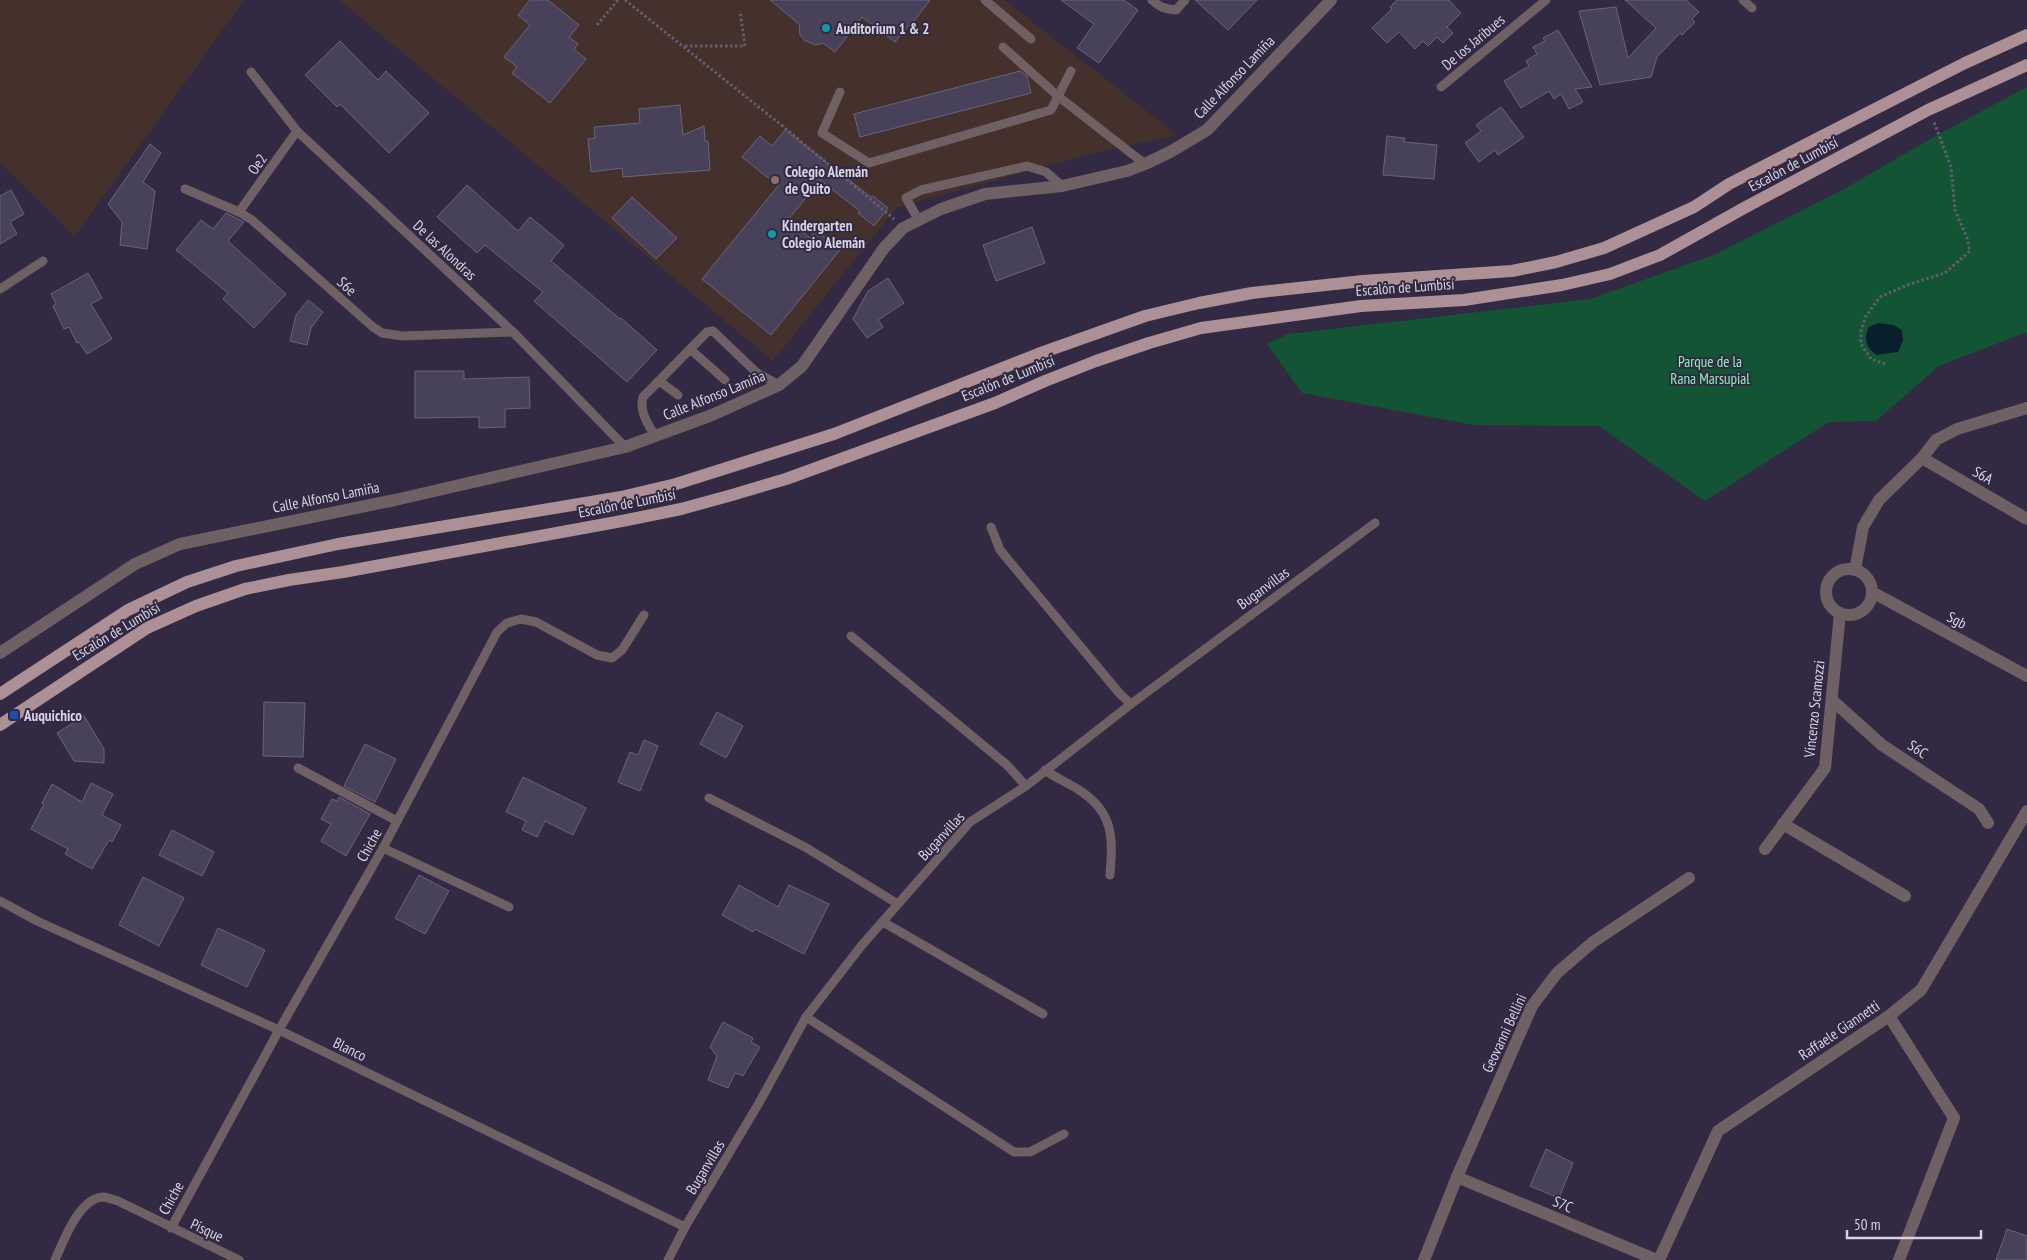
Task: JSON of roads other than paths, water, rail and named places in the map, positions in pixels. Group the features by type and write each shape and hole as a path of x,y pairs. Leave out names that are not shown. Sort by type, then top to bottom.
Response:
{"main road":[{"name":"Escalón de Lumbisí","path":"0,694 128,610 186,582 236,566 338,544 621,497 676,484 834,434 1038,354 1145,316 1199,303 1252,293 1363,281 1512,271 1556,262 1604,248 1694,207 1730,184 1920,85 2027,35"},
{"name":"Escalón de Lumbisí","path":"0,725 147,628 196,606 245,590 289,580 342,572 681,509 786,479 995,403 1045,380 1096,361 1201,328 1360,306 1464,300 1562,285 1610,274 1660,256 1744,208 1928,110 2027,65"}],"street":[{"name":"Calle Alfonso Lamiña","path":"0,652 135,564 180,544 395,500 625,447 729,408 779,386 802,366 884,248 903,228 918,219 985,194 1062,186 1145,164 1207,130 1331,0"},
{"path":"1855,570 1863,527 1879,500 1922,458 1936,440 1958,429 2027,408"},
{"name":"S6A","path":"1922,458 2027,519"},
{"path":"1848,569 1855,570 1868,578 1872,592 1870,600 1861,611 1854,614 1840,613 1828,603 1826,588 1834,574 1848,569"},
{"name":"Sgb","path":"1872,592 2027,676"},
{"name":"Vincenzo Scamozzi","path":"1765,849 1825,768 1840,613"},
{"name":"S6C","path":"1832,700 1882,745 1979,809 1988,823"},
{"name":"Raffaele Giannetti","path":"1658,1260 1718,1131 1889,1016 1921,990 2027,811"},
{"path":"1783,824 1906,896"},
{"name":"Geovanni Bellini","path":"1424,1260 1457,1177 1532,1006 1557,973 1594,942 1689,878"},
{"path":"1889,1016 1954,1118 1899,1260"},
{"name":"S7C","path":"1457,1177 1658,1260"}],"lane":[{"path":"985,0 1031,39"},
{"path":"1152,0 1167,10 1176,10 1185,0"},
{"name":"De los Jaribues","path":"1441,87 1546,0"},
{"path":"1743,0 1752,8"},
{"path":"1003,47 1059,97 1145,164"},
{"name":"De las Alondras","path":"251,72 297,131 513,332 625,447"},
{"path":"840,92 822,133 869,163 1051,110 1071,72"},
{"name":"Oe2","path":"240,212 297,131"},
{"path":"918,219 906,198 921,190 1027,166 1046,172 1062,186"},
{"name":"S6e","path":"185,189 240,212 264,229 382,333 403,336 513,332"},
{"path":"0,289 43,261"},
{"path":"655,436 646,421 641,405 643,397 707,332 713,331 757,372 779,386"},
{"path":"690,349 726,380"},
{"path":"659,381 678,395"},
{"name":"Buganvillas","path":"668,1260 685,1227 759,1104 806,1017 898,904 970,822 1026,786 1131,704 1375,523"},
{"path":"991,527 1000,550 1120,694 1131,704"},
{"name":"Chiche","path":"171,1228 279,1030 383,848 497,632 506,623 521,619 536,622 597,655 607,658 617,655 622,650 644,615"},
{"path":"851,636 1007,766 1026,786"},
{"path":"298,768 397,821"},
{"path":"1045,770 1088,795 1100,806 1110,831 1112,848 1110,875"},
{"path":"709,798 805,847 898,904"},
{"path":"383,848 509,907"},
{"name":"Blanco","path":"0,901 37,921 279,1030 685,1227"},
{"path":"883,922 1043,1014"},
{"path":"806,1017 1014,1152 1030,1152 1064,1134"},
{"name":"Pisque","path":"55,1260 65,1235 81,1210 90,1201 102,1197 118,1201 239,1260"}],"water":[{"path":"1878,323 1893,325 1902,330 1903,340 1898,352 1876,355 1870,349 1866,339 1867,331 1869,327"}],"place":[{"name":"Auditorium 1 & 2","path":"826,28"},
{"name":"Colegio Alemán de Quito","path":"775,180"},
{"name":"Kindergarten Colegio Alemán","path":"772,234"},
{"name":"Auquichico","path":"14,715"}],"park label":[{"name":"Parque de la Rana Marsupial","path":"1710,370"}]}
